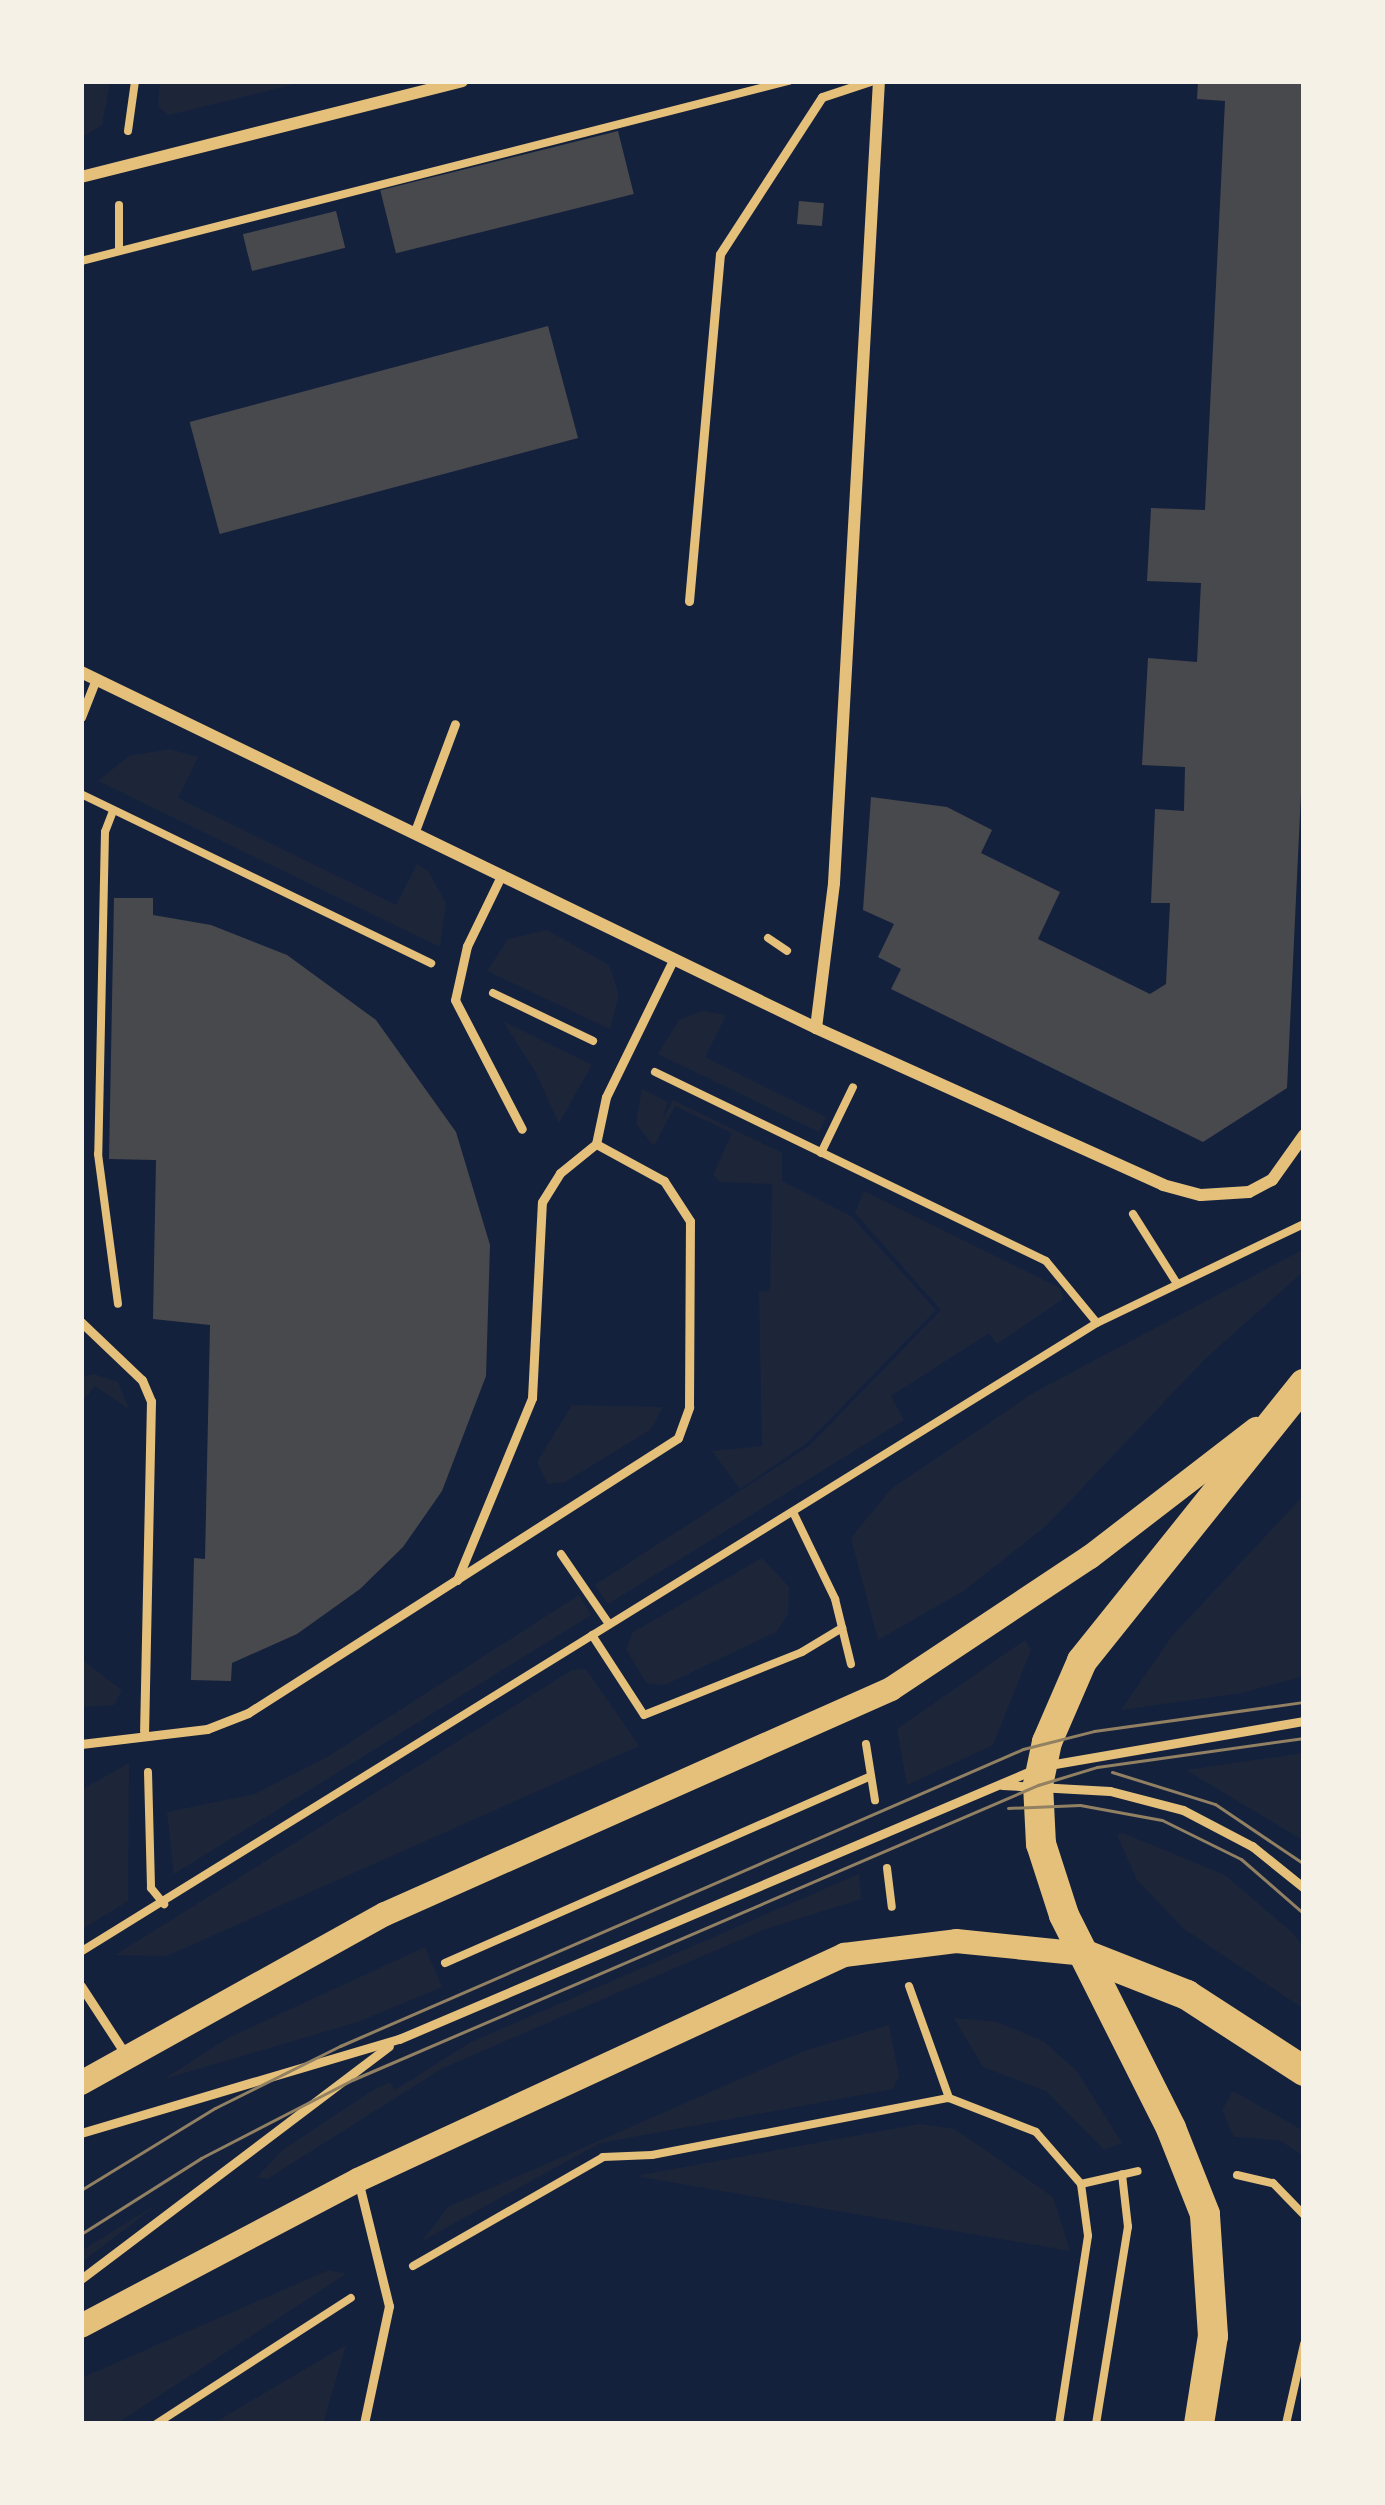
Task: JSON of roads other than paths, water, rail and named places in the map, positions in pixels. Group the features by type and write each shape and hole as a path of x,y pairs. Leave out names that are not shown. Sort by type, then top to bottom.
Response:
{"main road":[{"path":"1199,2424 1213,2336 1205,2213 1049,1875 1040,1776 1082,1660 1272,1416 1304,1384"},
{"path":"81,2084 385,1915 876,1697 1090,1557 1272,1416"},
{"path":"81,2326 358,2180 844,1955 956,1941 1083,1954 1187,1995 1304,2071"}],"street":[{"path":"81,177 462,81"},
{"path":"816,1028 834,883 879,81"},
{"path":"81,672 816,1028 1092,1153 1201,1195 1261,1188 1304,1135"}],"lane":[{"path":"689,601 720,254 822,97 870,81"},
{"path":"81,717 96,679"},
{"path":"415,831 455,724"},
{"path":"502,874 467,946 455,1000 522,1129"},
{"path":"455,1583 532,1398 542,1202 560,1173 596,1144 606,1097 673,960"},
{"path":"81,1744 144,1731 207,1729 248,1713 664,1453 688,1420 687,1210 664,1181 596,1144"},
{"path":"81,1322 142,1380 152,1401 144,1731"},
{"path":"81,2133 399,2039 990,1785 1040,1776 1112,1748 1304,1721"},
{"path":"990,1785 1040,1776 1183,1810 1252,1846 1304,1888"},
{"path":"81,1987 126,2056"},
{"path":"81,2278 399,2039"},
{"path":"358,2180 389,2306 364,2424"}],"tram line":[{"path":"81,2190 215,2108 340,2046 1023,1749 1094,1731 1304,1702"},
{"path":"81,2234 201,2158 352,2080 1038,1785 1097,1767 1304,1738"},
{"path":"1112,1772 1215,1804 1304,1864"},
{"path":"1008,1808 1080,1805 1162,1820 1241,1859 1304,1914"}]}
